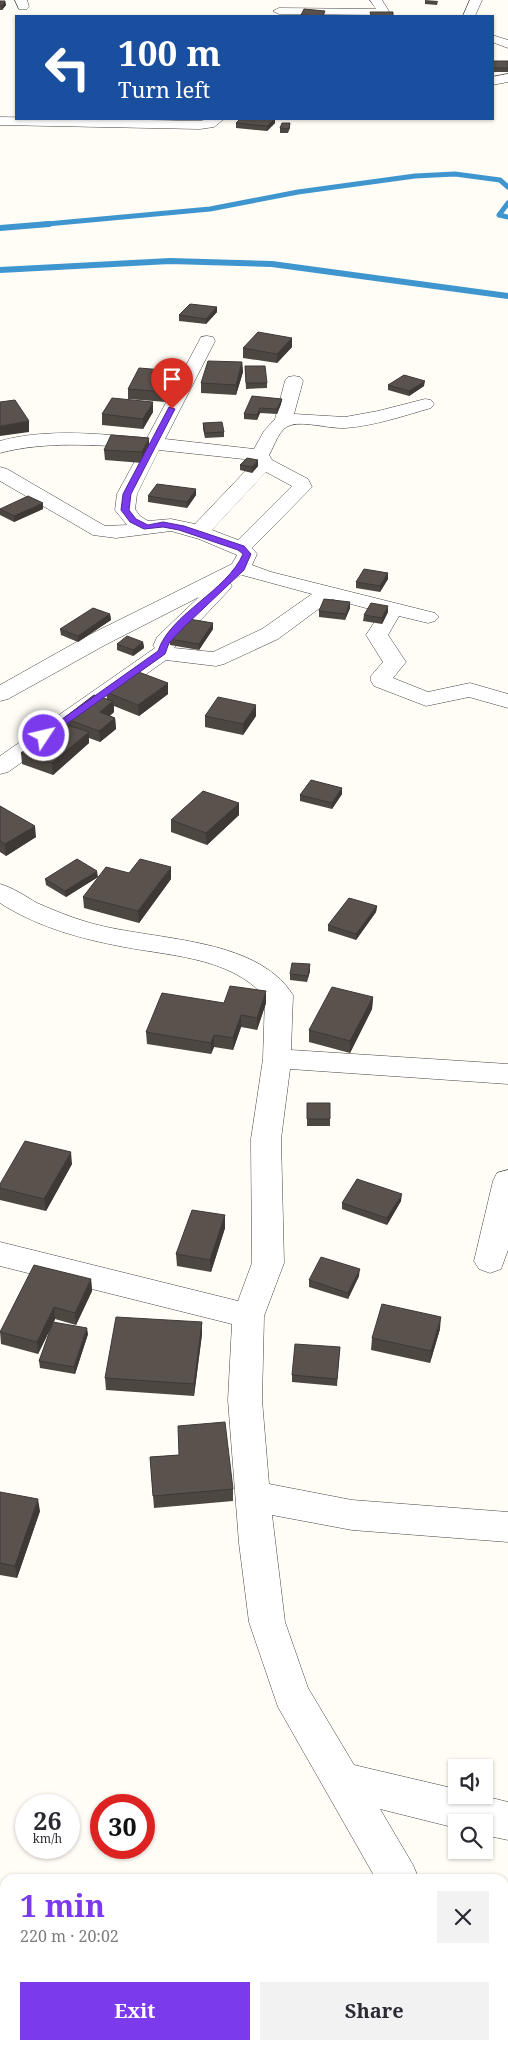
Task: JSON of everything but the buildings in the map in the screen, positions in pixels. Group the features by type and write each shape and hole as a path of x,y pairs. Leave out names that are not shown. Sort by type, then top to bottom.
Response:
{"street":[{"path":"279,9 384,13 376,0"},
{"path":"469,15 476,0"},
{"path":"494,39 508,44"},
{"path":"494,81 508,78"},
{"path":"0,121 200,125 209,124 215,120"},
{"path":"147,528 133,520 125,510 127,494 207,341"},
{"path":"198,533 262,459 276,428 282,421 294,380"},
{"path":"282,421 293,419 334,423 362,420 425,404"},
{"path":"0,447 18,441 100,440 154,443 262,459 301,483 302,487 165,642 162,652 0,767"},
{"path":"0,473 100,531 114,534 163,524 198,533 241,558 264,576 428,617"},
{"path":"0,694 122,628 241,558"},
{"path":"162,652 216,659 270,634 329,592"},
{"path":"394,608 377,635 395,662 382,676 382,681 426,699 470,690 508,701"},
{"path":"0,892 14,901 73,926 126,940 224,958 264,978 279,995 277,1059 266,1140 268,1263 248,1316 244,1400 267,1622 291,1695 396,1874"},
{"path":"277,1059 508,1074"},
{"path":"490,1261 508,1180"},
{"path":"0,1254 35,1278 248,1316"},
{"path":"253,1496 352,1515 508,1527"},
{"path":"341,1781 508,1821"}],"waterway":[{"path":"36,225 210,209 298,192 415,176 455,174 500,180 508,187"},
{"path":"508,203 499,215 508,217"},
{"path":"0,228 49,224"},
{"path":"0,270 170,261 272,264 508,296"}],"route":[{"path":"44,736 162,652 165,642 241,568 247,554 241,548 181,528 163,524 147,528 133,520 125,510 127,494 172,409"}]}
